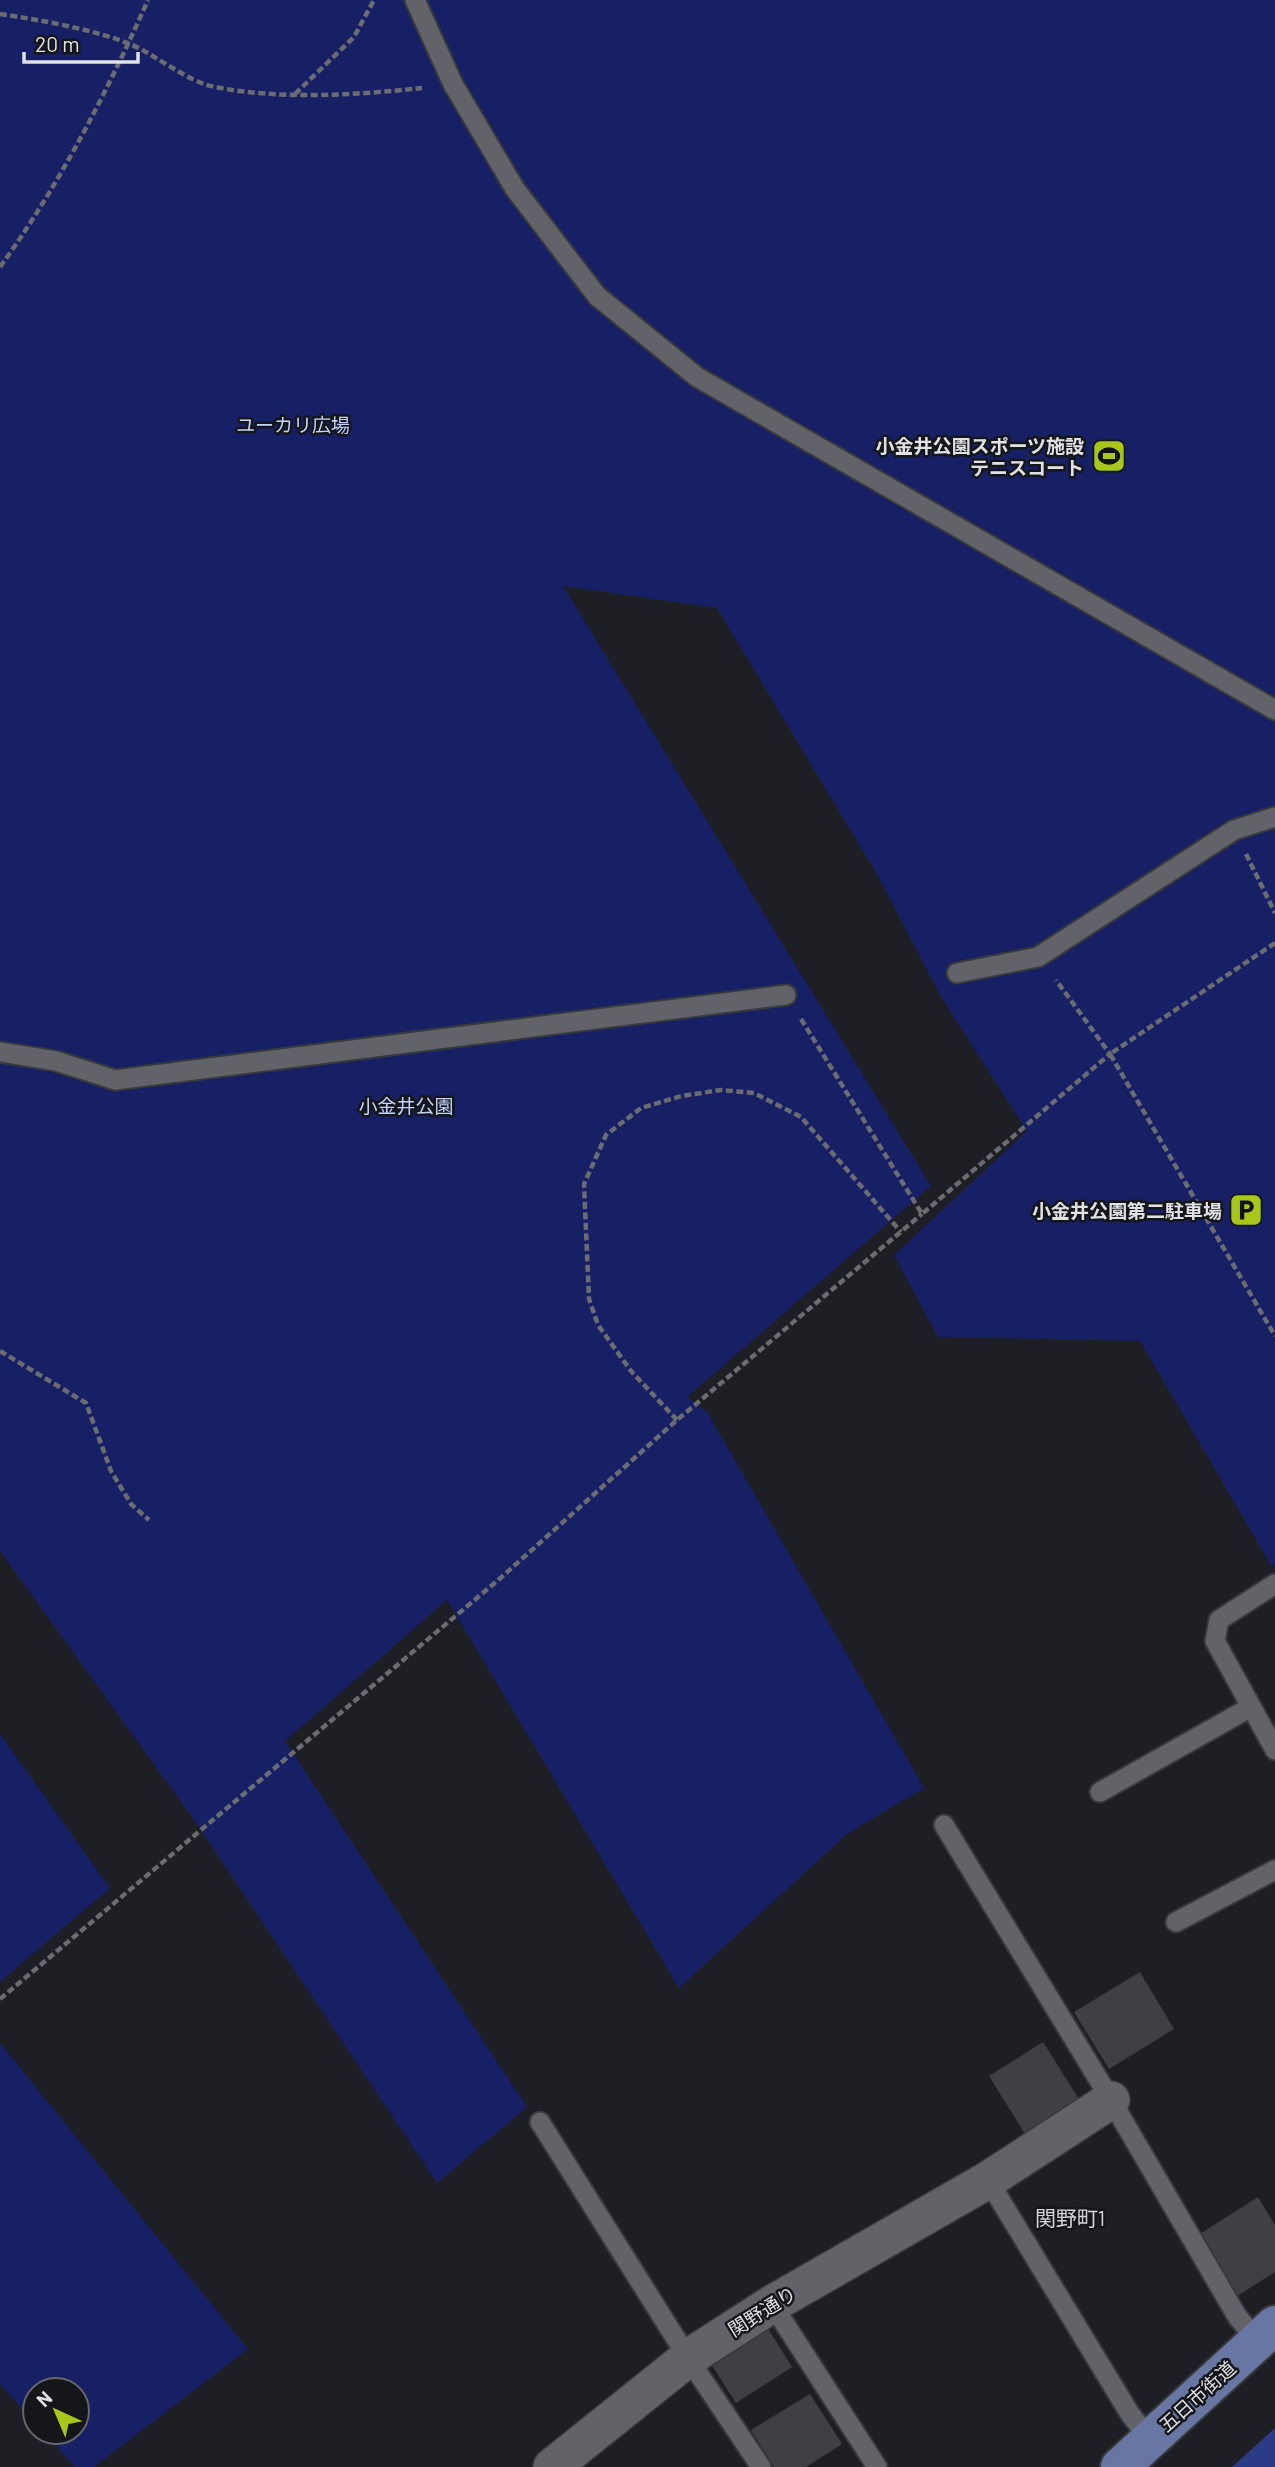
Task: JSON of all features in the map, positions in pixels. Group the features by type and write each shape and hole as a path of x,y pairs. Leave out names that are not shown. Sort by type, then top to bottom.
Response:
{"main road":[{"name":"五日市街道","path":"1120,2467 1266,2333"}],"street":[{"name":"関野通り","path":"552,2467 688,2358 772,2304 988,2180 1111,2100"}],"lane":[{"path":"415,0 453,84 515,189 597,296 697,377 1275,710"},
{"path":"957,973 1038,957 1234,831 1275,817"},
{"path":"0,1052 56,1061 115,1080 786,995"},
{"path":"1275,1584 1219,1620 1215,1641 1275,1749"},
{"path":"1100,1792 1251,1707"},
{"path":"944,1825 1111,2100 1237,2316 1266,2333"},
{"path":"1176,1922 1275,1870"},
{"path":"540,2122 688,2358 761,2467"},
{"path":"988,2180 1130,2414 1150,2439"},
{"path":"772,2304 877,2467"}],"path":[{"path":"0,267 60,176 97,111 148,0"},
{"path":"295,94 354,37 374,0"},
{"path":"0,14 33,19 129,44 212,87 295,94 382,92 453,84"},
{"path":"1234,831 1275,913"},
{"path":"0,1999 496,1582 677,1420 1110,1054 1275,943"},
{"path":"1038,957 1110,1054 1275,1336"},
{"path":"786,995 922,1214"},
{"path":"677,1420 631,1371 598,1325 589,1299 584,1184 606,1135 641,1108 681,1096 721,1090 754,1093 802,1117 901,1232"},
{"path":"0,1351 86,1403 111,1471 131,1504 149,1520"}],"green space":[{"name":"小金井公園","path":"0,0 1275,0 1275,1565 1272,1567 1140,1341 938,1337 894,1255 1027,1131 941,997 878,876 717,608 563,586 931,1186 687,1397 707,1412 924,1788 847,1834 679,1988 447,1600 285,1741 527,2107 437,2183 192,1817 0,1551"},
{"path":"0,1734 110,1888 0,1982"},
{"path":"0,2043 248,2349 94,2467 75,2467 56,2446 91,2446 91,2376 21,2376 21,2407 0,2384"}],"water":[{"path":"1275,2428 1275,2467 1232,2467"}],"building":[{"path":"1140,1972 1174,2029 1109,2069 1074,2012"},
{"path":"1043,2042 1082,2104 1028,2139 989,2076"},
{"path":"1258,2197 1275,2225 1275,2272 1234,2298 1195,2237"},
{"path":"767,2327 792,2367 736,2403 711,2364"},
{"path":"810,2394 842,2444 806,2467 774,2467 751,2430"}],"place":[{"name":"小金井公園スポーツ施設 テニスコート","path":"1109,456"},
{"name":"小金井公園第二駐車場","path":"1246,1210"}],"district":[{"name":"関野町1","path":"1070,2217"}],"park label":[{"name":"ユーカリ広場","path":"293,424"}]}
